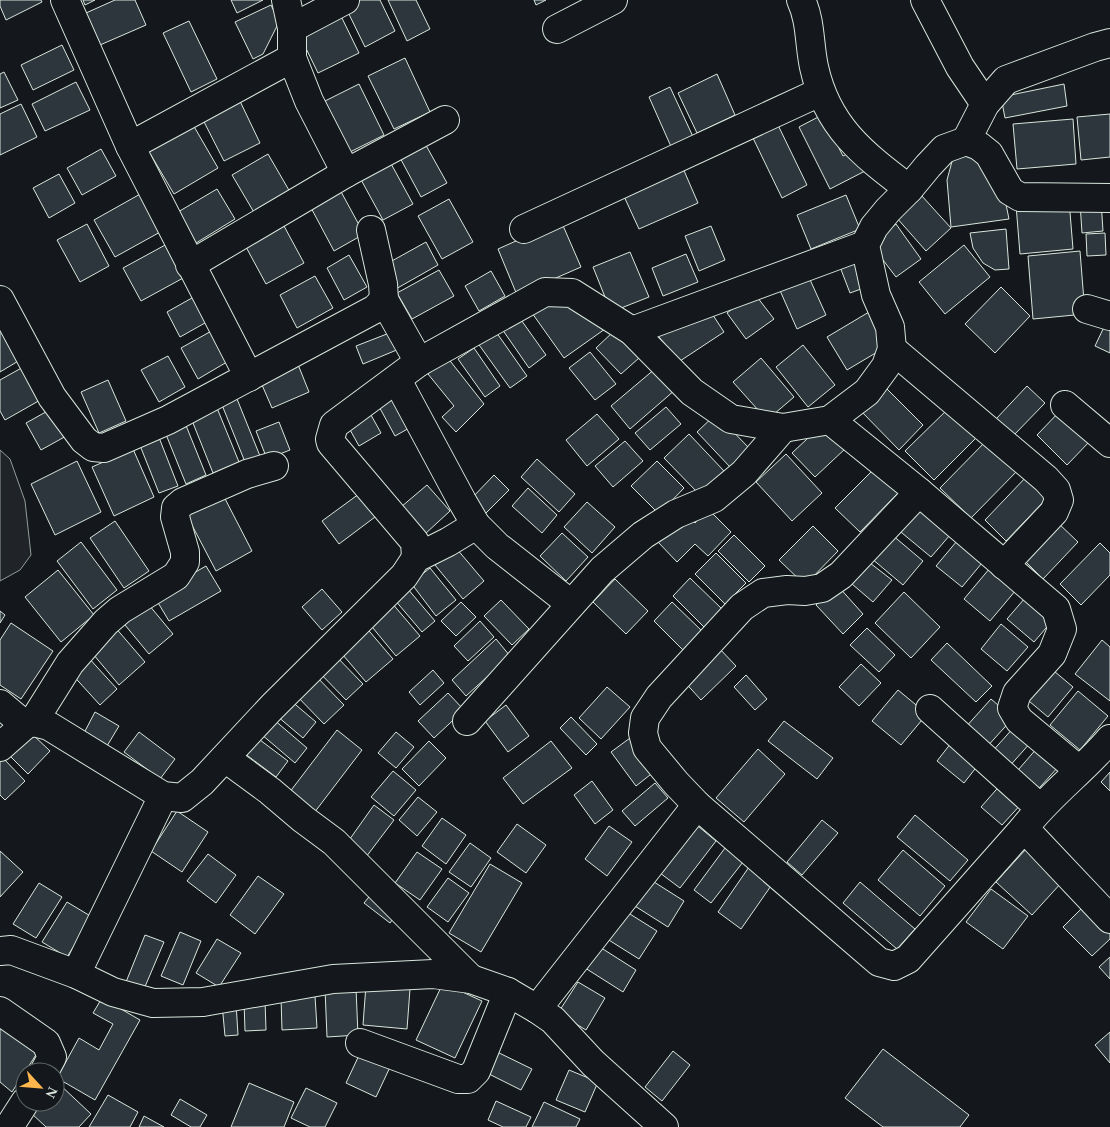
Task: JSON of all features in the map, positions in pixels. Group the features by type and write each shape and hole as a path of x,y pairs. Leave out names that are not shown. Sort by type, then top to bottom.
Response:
{"street":[{"path":"65,0 130,146 249,377"},
{"path":"286,0 292,28 292,58 309,101 346,173"},
{"path":"292,28 345,0"},
{"path":"557,29 613,0"},
{"path":"801,0 806,12 813,65 820,92 843,133 870,160 909,190"},
{"path":"925,0 960,66 985,104"},
{"path":"966,141 985,104 1006,80 1110,43"},
{"path":"130,146 292,58"},
{"path":"524,229 820,92"},
{"path":"190,265 346,173 445,120"},
{"path":"416,558 415,542 331,443 330,439 334,425 419,362 545,292 572,293 602,310 632,331 692,392 731,419 783,428 830,420 867,392 886,366 892,349 890,327 876,295 866,246 874,227 944,149 966,141 979,146 989,154 1010,191 1020,198 1110,198"},
{"path":"371,230 383,284 384,300 419,362"},
{"path":"632,331 866,246"},
{"path":"0,300 52,397 84,440 93,447 104,448 168,420 375,309 384,300"},
{"path":"892,349 1046,479 1056,490 1059,500 1054,512 1004,565"},
{"path":"397,380 476,525 497,546 571,604"},
{"path":"1065,404 1110,443"},
{"path":"830,420 919,492 1056,609 1062,629 1052,654 1017,693 1012,708 1019,720 1079,770"},
{"path":"466,721 602,570 643,535 676,514 714,498 744,473 783,428"},
{"path":"0,747 29,723 70,663 106,622 120,610 176,576 185,562 185,552 175,517 176,508 183,502 239,478 274,466"},
{"path":"919,492 841,575 822,588 805,591 764,592 742,607 659,697 646,718 643,733 647,748 697,805 879,962 894,966 908,959 1032,818 1110,739"},
{"path":"0,704 29,723 49,726 163,796 182,798 202,782 354,624 404,576 416,558 476,525"},
{"path":"930,709 1032,818 1110,919"},
{"path":"225,758 270,790 303,819 334,842 471,979"},
{"path":"76,974 163,796"},
{"path":"537,1009 697,805"},
{"path":"0,950 11,950 76,974 113,992 153,1003 203,1002 333,979 433,974 471,979 508,992 553,1020 593,1063 664,1127"},
{"path":"360,1044 458,1079 468,1079 476,1071 508,992"},
{"path":"0,1011 46,1043 52,1057 49,1062"}],"shaded area":[{"path":"0,450 10,459 25,501 31,555 20,570 0,581"}],"building":[{"path":"0,0 41,0 42,2 6,20 0,6"},
{"path":"83,0 95,0 85,5"},
{"path":"115,0 135,0 146,25 100,45 86,13"},
{"path":"231,0 263,0 237,13"},
{"path":"356,0 380,0 395,31 365,47 345,6"},
{"path":"388,0 416,0 430,29 407,41"},
{"path":"534,0 546,0 536,5"},
{"path":"271,5 279,22 263,54 253,59 235,22"},
{"path":"339,12 359,53 318,73 298,32"},
{"path":"189,21 217,79 191,92 163,33"},
{"path":"62,45 74,70 33,90 21,65"},
{"path":"405,58 430,112 394,129 368,76"},
{"path":"4,72 18,100 0,108 0,74"},
{"path":"717,74 735,115 697,133 678,93"},
{"path":"76,82 90,110 45,131 32,104"},
{"path":"359,84 384,135 350,152 325,101"},
{"path":"1064,84 1067,106 1005,118 1001,97"},
{"path":"670,87 695,141 673,151 649,97"},
{"path":"238,97 260,143 224,161 201,116"},
{"path":"21,104 37,137 0,155 0,114"},
{"path":"1110,114 1110,157 1081,160 1077,117"},
{"path":"822,115 843,156 855,150 865,171 830,189 799,127"},
{"path":"1073,119 1076,164 1017,169 1013,124"},
{"path":"192,123 218,168 174,194 148,150"},
{"path":"777,123 807,185 782,198 752,136"},
{"path":"423,140 447,183 421,197 398,154"},
{"path":"101,149 116,176 82,195 67,168"},
{"path":"977,152 1002,185 1009,219 951,227 947,180 954,154"},
{"path":"268,154 290,192 255,214 232,175"},
{"path":"389,160 413,204 383,220 359,176"},
{"path":"682,166 698,203 639,229 622,192"},
{"path":"59,174 75,203 49,218 33,188"},
{"path":"339,188 364,234 334,251 309,204"},
{"path":"217,189 235,219 196,243 178,212"},
{"path":"142,193 162,231 115,257 94,220"},
{"path":"846,195 860,229 811,249 797,215"},
{"path":"921,195 951,228 926,251 896,217"},
{"path":"449,199 473,242 442,259 418,216"},
{"path":"1069,200 1073,249 1020,254 1016,205"},
{"path":"1101,201 1103,231 1082,233 1080,203"},
{"path":"561,221 581,267 517,295 498,249"},
{"path":"87,224 109,266 80,282 57,240"},
{"path":"896,224 921,259 896,277 870,243"},
{"path":"284,226 304,263 266,284 246,247"},
{"path":"711,226 725,260 699,271 685,236"},
{"path":"1006,229 1009,269 995,270 983,263 973,248 970,233"},
{"path":"1105,233 1106,255 1087,256 1086,234"},
{"path":"426,242 438,265 394,290 381,267"},
{"path":"167,244 185,277 141,301 123,268"},
{"path":"964,245 990,277 945,314 919,282"},
{"path":"1080,251 1085,314 1033,319 1028,256"},
{"path":"630,252 649,297 611,312 593,267"},
{"path":"856,252 869,286 850,293 837,259"},
{"path":"686,254 698,282 663,296 652,268"},
{"path":"349,255 367,287 344,300 327,268"},
{"path":"439,270 454,296 412,319 397,293"},
{"path":"491,271 505,296 479,311 465,286"},
{"path":"807,273 826,315 797,329 778,286"},
{"path":"315,276 333,308 297,328 280,295"},
{"path":"1001,287 1030,316 995,353 965,324"},
{"path":"754,293 774,319 746,339 727,313"},
{"path":"199,294 212,319 180,337 167,312"},
{"path":"558,295 605,329 564,358 532,313"},
{"path":"707,306 724,332 680,361 651,328"},
{"path":"869,312 889,345 847,370 827,337"},
{"path":"519,317 546,355 529,368 502,329"},
{"path":"1104,327 1110,329 1110,353 1095,346"},
{"path":"0,328 20,360 0,372"},
{"path":"215,329 232,359 198,379 181,348"},
{"path":"494,329 527,376 510,388 477,342"},
{"path":"614,331 639,358 621,374 596,348"},
{"path":"392,332 399,349 363,364 356,346"},
{"path":"803,345 835,385 808,407 776,367"},
{"path":"474,348 500,386 485,397 458,359"},
{"path":"590,352 616,384 595,400 569,368"},
{"path":"168,356 185,387 159,402 141,370"},
{"path":"447,357 484,404 456,432 442,417 454,406 428,374"},
{"path":"761,358 794,397 767,420 733,382"},
{"path":"297,362 309,392 272,408 259,378"},
{"path":"25,366 42,399 5,420 0,411 0,380"},
{"path":"656,368 675,390 630,429 611,406"},
{"path":"108,380 126,421 99,433 81,392"},
{"path":"883,385 923,425 899,450 859,409"},
{"path":"1027,386 1045,403 1013,436 996,419"},
{"path":"393,392 411,427 395,436 376,401"},
{"path":"235,394 260,456 245,462 220,400"},
{"path":"953,404 981,433 934,480 905,451"},
{"path":"366,406 381,433 359,446 344,419"},
{"path":"666,407 681,424 650,450 635,433"},
{"path":"53,408 68,435 41,450 26,423"},
{"path":"217,408 239,462 213,473 191,418"},
{"path":"1060,411 1090,441 1067,465 1037,435"},
{"path":"597,414 619,439 587,466 566,440"},
{"path":"716,414 750,449 731,468 697,432"},
{"path":"279,422 290,450 267,459 256,431"},
{"path":"185,423 206,475 186,484 165,432"},
{"path":"823,424 846,448 815,477 792,453"},
{"path":"689,434 724,471 699,494 664,458"},
{"path":"158,435 178,486 159,493 139,443"},
{"path":"988,439 1019,469 971,518 940,488"},
{"path":"625,441 643,461 613,487 595,466"},
{"path":"133,449 154,497 114,516 92,467"},
{"path":"786,454 822,493 792,521 756,482"},
{"path":"537,459 575,494 559,512 521,477"},
{"path":"77,461 101,512 55,535 31,484"},
{"path":"657,461 684,488 659,514 631,486"},
{"path":"876,467 900,491 860,532 835,508"},
{"path":"494,475 509,490 485,514 470,500"},
{"path":"1028,475 1049,496 1006,541 985,520"},
{"path":"427,485 450,511 425,534 401,507"},
{"path":"528,488 557,515 542,533 512,506"},
{"path":"220,489 252,551 216,571 183,508"},
{"path":"363,491 379,514 339,544 322,521"},
{"path":"587,502 615,527 592,553 564,527"},
{"path":"915,506 950,535 931,557 896,528"},
{"path":"708,509 731,532 708,556 695,544 677,562 658,542 686,514 695,523"},
{"path":"115,521 149,571 124,588 90,538"},
{"path":"1056,521 1078,542 1043,579 1021,557"},
{"path":"813,526 838,551 805,585 779,560"},
{"path":"562,533 588,557 566,581 540,556"},
{"path":"891,534 923,561 903,585 871,558"},
{"path":"734,535 765,566 749,582 718,551"},
{"path":"957,541 982,563 962,587 936,566"},
{"path":"81,542 117,590 93,609 57,561"},
{"path":"1100,543 1110,553 1110,575 1081,605 1060,584"},
{"path":"456,548 484,581 463,599 435,565"},
{"path":"716,553 746,583 725,604 695,574"},
{"path":"870,563 892,580 873,602 852,584"},
{"path":"206,566 221,591 169,621 154,596"},
{"path":"430,568 456,600 436,616 411,583"},
{"path":"990,568 1016,590 990,621 964,599"},
{"path":"58,570 94,615 61,642 25,597"},
{"path":"690,578 722,609 704,627 673,596"},
{"path":"615,579 648,611 626,634 593,602"},
{"path":"837,585 863,614 843,634 816,605"},
{"path":"407,588 435,621 422,632 394,599"},
{"path":"322,589 342,612 322,630 302,607"},
{"path":"904,592 940,627 911,658 875,623"},
{"path":"1025,598 1052,621 1034,642 1007,619"},
{"path":"144,599 173,634 149,654 120,619"},
{"path":"501,600 529,629 512,645 484,616"},
{"path":"391,602 420,636 396,656 368,622"},
{"path":"461,602 476,617 456,636 441,621"},
{"path":"672,602 702,631 683,650 654,621"},
{"path":"0,611 5,615 0,623"},
{"path":"480,621 494,637 468,661 454,646"},
{"path":"11,623 53,651 21,699 0,685 0,640"},
{"path":"1001,624 1028,647 1007,671 981,649"},
{"path":"364,625 393,659 366,682 337,648"},
{"path":"114,626 145,662 119,685 88,648"},
{"path":"867,628 895,655 879,672 850,645"},
{"path":"496,639 510,656 466,696 452,680"},
{"path":"1102,640 1110,647 1110,701 1075,674"},
{"path":"947,643 992,686 976,702 931,660"},
{"path":"717,646 736,666 701,700 682,679"},
{"path":"333,653 363,684 346,700 316,669"},
{"path":"87,656 117,689 100,705 69,671"},
{"path":"861,664 881,683 859,706 839,687"},
{"path":"1048,666 1073,687 1048,717 1023,696"},
{"path":"433,670 444,683 420,705 409,692"},
{"path":"312,672 344,705 324,724 292,691"},
{"path":"746,675 767,699 755,710 734,687"},
{"path":"607,687 630,707 601,739 579,718"},
{"path":"898,690 927,714 901,745 872,721"},
{"path":"1078,691 1108,716 1080,750 1050,725"},
{"path":"448,693 464,710 434,738 418,721"},
{"path":"991,699 1013,718 985,749 964,729"},
{"path":"290,700 316,722 303,738 277,716"},
{"path":"506,705 529,736 508,752 485,721"},
{"path":"95,712 119,726 107,746 84,733"},
{"path":"571,717 597,744 586,755 560,728"},
{"path":"273,719 307,748 295,763 261,734"},
{"path":"784,721 833,758 817,779 768,741"},
{"path":"1015,726 1032,741 1007,769 990,754"},
{"path":"337,730 362,750 314,813 289,793"},
{"path":"30,732 50,751 28,774 8,754"},
{"path":"139,732 175,759 160,779 124,752"},
{"path":"396,732 414,747 396,768 378,753"},
{"path":"256,737 288,761 276,777 244,753"},
{"path":"630,738 655,771 636,786 611,752"},
{"path":"955,738 982,760 964,783 937,761"},
{"path":"429,741 446,758 419,786 402,769"},
{"path":"551,741 572,768 523,804 503,778"},
{"path":"1038,747 1059,766 1032,796 1012,777"},
{"path":"758,749 785,774 744,822 716,798"},
{"path":"2,757 25,781 5,800 0,795 0,758"},
{"path":"393,771 416,790 394,816 371,797"},
{"path":"1110,772 1110,791 1101,782"},
{"path":"592,781 613,810 595,824 574,795"},
{"path":"1003,782 1024,801 1002,825 981,807"},
{"path":"655,783 668,798 635,826 622,811"},
{"path":"418,797 437,812 417,836 399,820"},
{"path":"374,805 394,820 366,857 347,843"},
{"path":"177,811 208,832 182,872 151,851"},
{"path":"915,815 968,860 950,881 897,837"},
{"path":"442,818 466,835 446,864 422,846"},
{"path":"822,820 838,833 802,875 787,862"},
{"path":"693,822 716,841 680,888 656,870"},
{"path":"517,824 546,845 526,873 497,852"},
{"path":"609,826 632,842 607,876 585,859"},
{"path":"470,843 491,858 471,887 449,872"},
{"path":"725,848 743,862 711,903 694,890"},
{"path":"1026,849 1062,882 1032,915 996,882"},
{"path":"903,850 945,886 920,916 878,880"},
{"path":"0,851 23,872 0,897"},
{"path":"417,852 442,869 420,900 395,883"},
{"path":"208,854 236,875 216,903 187,881"},
{"path":"490,864 522,883 481,952 449,933"},
{"path":"749,867 773,883 741,929 718,912"},
{"path":"643,875 684,901 668,927 627,901"},
{"path":"258,876 284,894 255,934 230,915"},
{"path":"448,878 469,893 448,922 427,907"},
{"path":"860,882 915,929 897,949 843,903"},
{"path":"39,883 62,897 36,938 13,924"},
{"path":"991,889 1028,916 1003,949 966,922"},
{"path":"373,892 398,912 390,923 364,903"},
{"path":"67,902 92,917 67,957 42,942"},
{"path":"1084,906 1110,933 1110,939 1092,956 1063,927"},
{"path":"622,909 657,931 639,959 604,937"},
{"path":"180,932 201,941 183,985 161,976"},
{"path":"145,935 164,942 144,989 126,982"},
{"path":"217,939 241,953 219,987 196,973"},
{"path":"595,944 636,970 623,992 582,966"},
{"path":"1110,957 1110,979 1099,967"},
{"path":"578,982 605,998 586,1030 558,1013"},
{"path":"443,983 482,1001 455,1058 416,1040"},
{"path":"366,985 410,989 407,1029 363,1025"},
{"path":"356,988 358,1035 327,1037 325,989"},
{"path":"315,996 317,1028 282,1030 281,997"},
{"path":"102,998 140,1020 95,1100 65,1083 65,1063 79,1038 99,1050 113,1024 93,1013"},
{"path":"265,1000 266,1030 245,1031 244,1001"},
{"path":"236,1003 238,1035 225,1036 222,1004"},
{"path":"0,1021 41,1047 31,1062 15,1062 15,1087 12,1092 0,1082"},
{"path":"1110,1032 1110,1063 1095,1045"},
{"path":"883,1049 969,1115 960,1127 883,1127 845,1098"},
{"path":"493,1050 532,1069 521,1090 483,1071"},
{"path":"361,1051 391,1065 376,1097 346,1083"},
{"path":"673,1051 690,1065 662,1101 645,1087"},
{"path":"569,1070 598,1082 585,1112 556,1100"},
{"path":"249,1083 294,1102 284,1127 231,1127"},
{"path":"306,1088 337,1103 325,1127 310,1127 291,1118"},
{"path":"65,1090 91,1114 79,1127 46,1127 30,1112 65,1112"},
{"path":"108,1095 138,1112 130,1127 89,1127"},
{"path":"180,1099 207,1115 200,1127 191,1127 171,1115"},
{"path":"496,1101 531,1117 526,1127 503,1127 488,1120"},
{"path":"544,1102 580,1119 576,1127 532,1127"},
{"path":"144,1116 164,1127 139,1127"}]}
